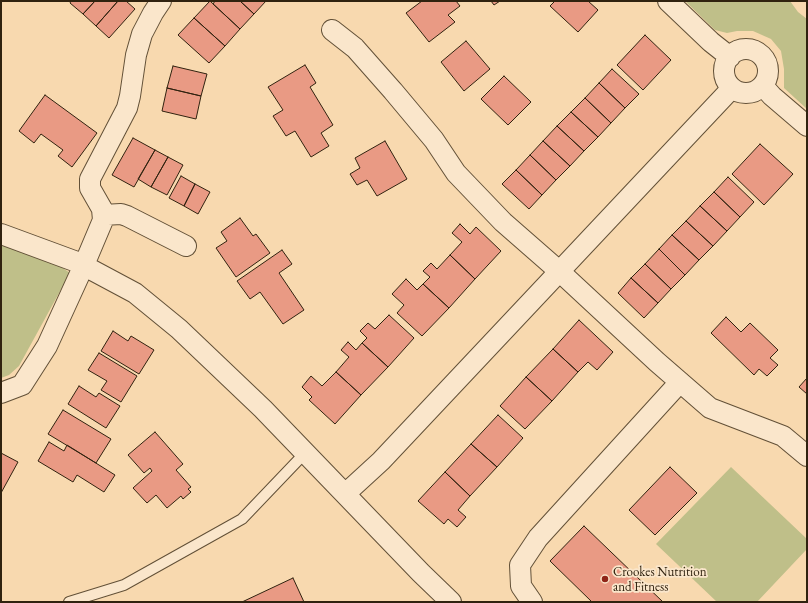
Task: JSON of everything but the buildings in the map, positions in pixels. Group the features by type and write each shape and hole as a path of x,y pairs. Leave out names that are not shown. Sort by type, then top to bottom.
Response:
{"street":[{"path":"1,393 22,385 47,346 103,220 102,209 90,188 90,179 127,108 136,55 142,34 152,13 161,1"},
{"path":"668,1 711,42 730,57"},
{"path":"332,30 355,48 434,140 456,173 503,222 559,271 680,382 710,408 783,436 807,456"},
{"path":"742,50 750,50 760,54 766,61 769,72 763,86 751,93 744,94 732,88 726,80 724,73 724,66 730,57 735,52 742,50"},
{"path":"763,86 772,96 807,126"},
{"path":"344,494 381,461 732,88"},
{"path":"102,214 121,214 127,216 186,246"},
{"path":"1,234 84,265 135,293 179,329 263,409 344,494 451,602"},
{"path":"532,602 521,586 520,565 538,538 680,382"}],"lane":[{"path":"69,602 124,585 242,519 305,452"}],"green space":[{"path":"685,1 790,1 798,12 807,19 807,109 784,88 784,69 781,51 771,39 753,31 737,31 727,33 715,30"},
{"path":"1,243 57,264 70,273 19,366 9,375 1,378"},
{"path":"731,467 807,539 807,549 757,602 717,602 656,544"}],"place":[{"name":"Crookes Nutrition and Fitness","path":"605,579"}]}
